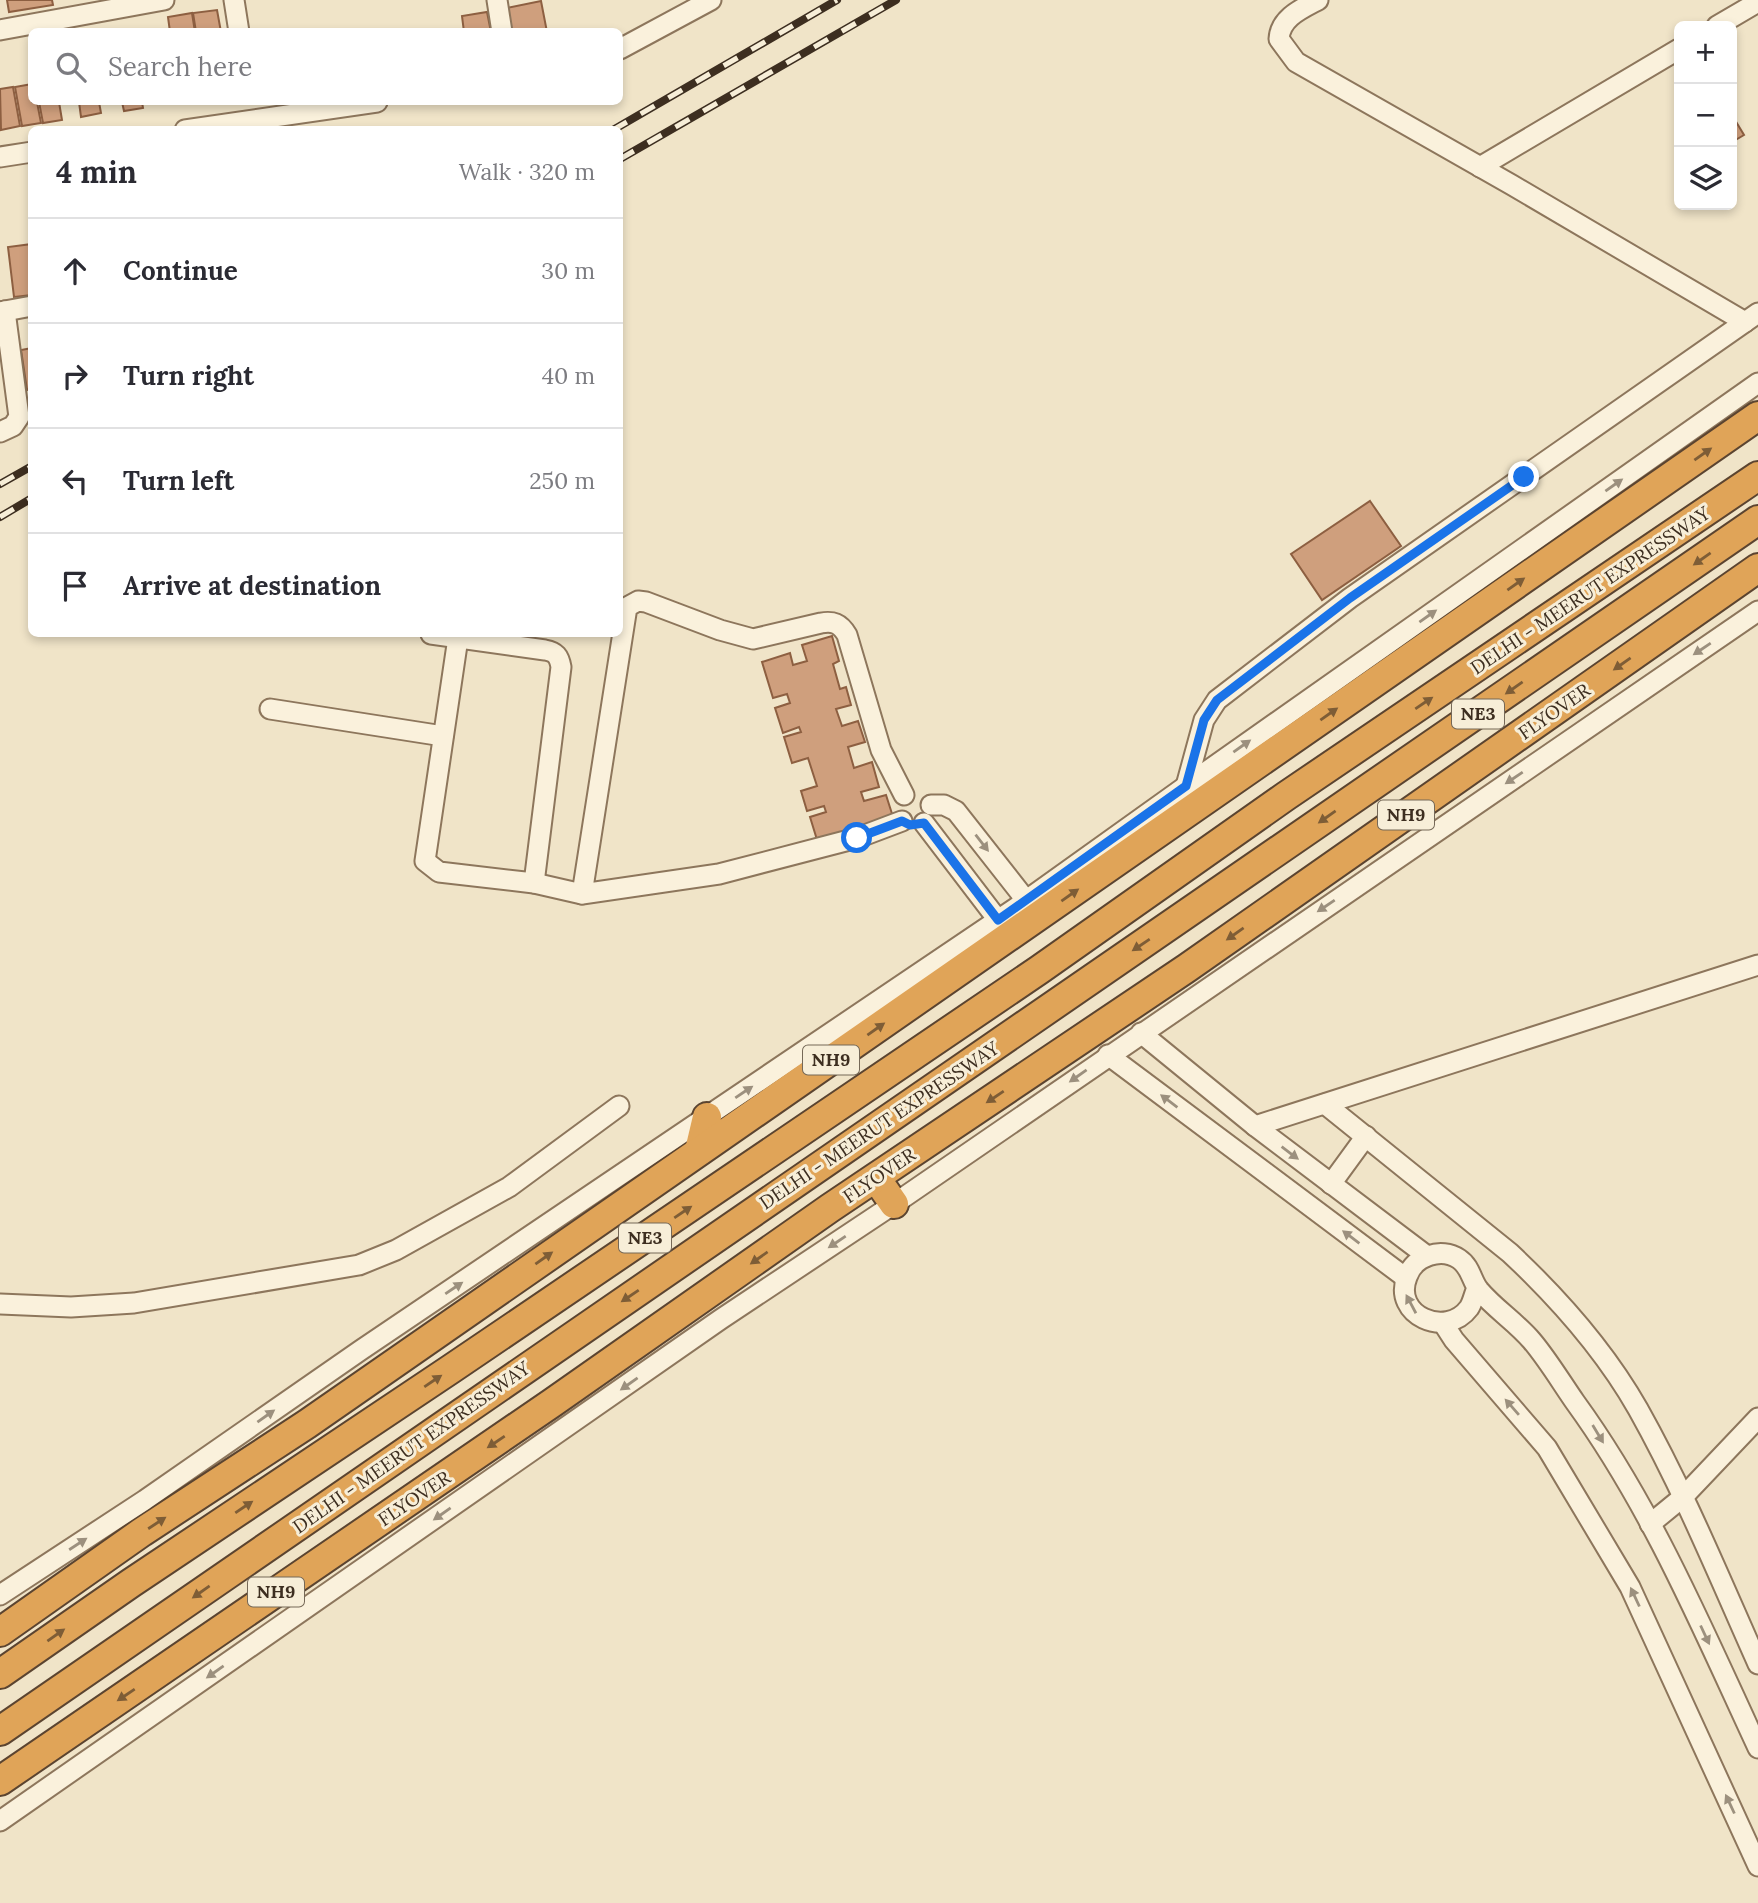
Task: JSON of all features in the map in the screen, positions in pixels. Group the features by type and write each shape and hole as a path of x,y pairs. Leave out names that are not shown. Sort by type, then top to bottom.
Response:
{"highway":[{"name":"NH9","path":"0,1632 699,1151 952,964 1273,753 1758,416"},
{"name":"DELHI - MEERUT EXPRESSWAY","path":"0,1674 1005,993 1286,796 1758,476"},
{"name":"DELHI - MEERUT EXPRESSWAY","path":"0,1731 1758,520"},
{"name":"FLYOVER","path":"0,1781 552,1404 876,1178 1187,968 1758,568"},
{"path":"699,1151 707,1117"},
{"path":"876,1178 894,1204"}],"street":[{"path":"0,30 121,4 164,0"},
{"path":"234,0 238,28"},
{"path":"497,0 501,28"},
{"path":"623,47 711,0"},
{"path":"1186,786 1204,720 1217,700 1350,598 1751,318 1296,62 1279,39 1280,29 1289,18 1318,0"},
{"path":"1726,21 1758,2"},
{"path":"1480,167 1674,52"},
{"path":"206,126 253,117 352,105"},
{"path":"0,157 28,153"},
{"path":"0,432 13,426 19,417 3,311 28,307"},
{"path":"0,1595 145,1500 361,1350 707,1117 952,964 998,920 1758,383"},
{"path":"623,633 627,607 638,601 753,639 821,623 838,624 846,635 881,750 904,796"},
{"path":"0,1821 710,1327 894,1204 1758,611"},
{"path":"451,637 545,650 560,657 561,667 534,883"},
{"path":"582,894 622,637"},
{"path":"458,638 425,861 439,872 534,883 582,894 719,874 857,838 902,821"},
{"path":"270,709 443,736"},
{"path":"998,920 928,814 927,797 917,792 904,796 897,808 902,821 910,825 928,814 944,805 956,811 1026,901"},
{"path":"1255,1126 1758,965"},
{"path":"1141,1033 1255,1126 1427,1256"},
{"path":"1108,1055 1406,1278"},
{"path":"1325,1104 1510,1253 1589,1337 1637,1407 1683,1497 1758,1664"},
{"path":"0,1304 71,1307 134,1303 359,1265 396,1250 509,1187 619,1106"},
{"path":"1331,1184 1366,1136"},
{"path":"1477,1288 1470,1307 1458,1318 1443,1323 1429,1322 1417,1315 1409,1305 1405,1291 1406,1278 1414,1265 1427,1256 1438,1253 1450,1255 1461,1260 1469,1269 1477,1288 1532,1340 1592,1424 1650,1524 1681,1583 1758,1748"},
{"path":"1443,1323 1454,1340 1547,1448 1630,1587 1758,1867"},
{"path":"1650,1524 1683,1497 1758,1418"}],"building":[{"path":"7,0 52,0 53,5 9,12"},
{"path":"541,1 546,28 510,28 507,8"},
{"path":"217,10 220,28 195,28 193,13"},
{"path":"487,12 490,28 464,28 462,16"},
{"path":"192,13 194,28 169,28 168,17"},
{"path":"28,85 28,105 38,105 41,123 22,126 15,87"},
{"path":"13,87 20,126 1,130 0,89"},
{"path":"40,105 60,105 62,120 43,123"},
{"path":"79,105 100,105 101,113 81,117"},
{"path":"123,105 142,105 143,108 124,111"},
{"path":"1737,123 1744,135 1737,139"},
{"path":"28,244 28,295 14,297 8,247"},
{"path":"28,349 27,390 21,350"},
{"path":"1370,501 1401,546 1322,600 1291,554"},
{"path":"832,636 839,661 833,664 840,689 846,687 851,705 836,709 842,726 858,721 865,742 848,747 854,768 872,762 879,787 861,792 864,801 886,795 894,820 818,843 810,817 826,812 824,806 807,811 801,791 817,786 808,758 792,763 784,737 801,732 799,727 783,733 775,708 790,703 787,694 773,698 762,662 790,653 793,665 807,661 802,645"}],"railway":[{"path":"620,126 837,0"},
{"path":"623,157 896,0"},
{"path":"0,484 28,468"},
{"path":"0,517 28,500"}],"route":[{"path":"857,838 902,821 916,826 924,823 998,920 1186,786 1204,720 1217,700 1350,598 1524,477"}]}
